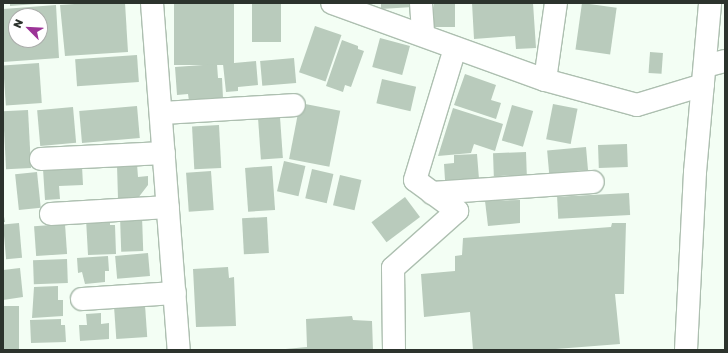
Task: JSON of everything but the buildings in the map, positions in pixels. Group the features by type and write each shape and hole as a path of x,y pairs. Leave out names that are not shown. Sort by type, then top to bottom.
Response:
{"street":[{"path":"152,3 180,350"},
{"path":"332,3 545,80 637,105 711,71"},
{"path":"421,3 423,35"},
{"path":"545,80 556,3"},
{"path":"686,350 695,172 711,71 710,3"},
{"path":"394,350 394,268 457,211 415,180 455,48"},
{"path":"161,113 294,104"},
{"path":"41,159 164,153"},
{"path":"432,193 593,182"},
{"path":"51,214 168,207"},
{"path":"82,299 175,293"}]}
